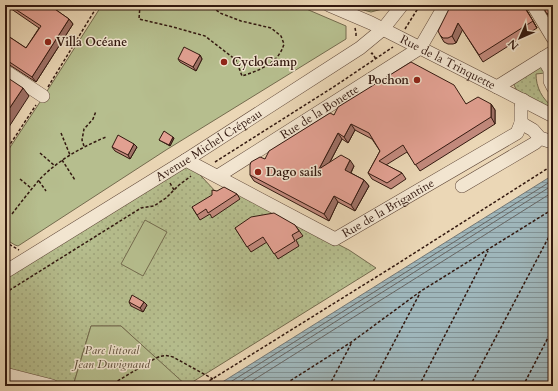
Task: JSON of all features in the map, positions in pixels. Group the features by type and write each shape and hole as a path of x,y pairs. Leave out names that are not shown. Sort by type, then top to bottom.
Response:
{"street":[{"name":"Rue de la Trinquette","path":"329,5 371,23 497,87 548,55"},
{"name":"Avenue Michel Crépeau","path":"5,272 186,160 360,48 383,29 402,5"},
{"path":"420,48 445,5"},
{"path":"533,5 553,38"},
{"name":"Rue de la Bonette","path":"218,176 420,48"},
{"path":"548,55 550,81 553,87"},
{"path":"5,71 43,96"},
{"path":"497,87 553,116"},
{"path":"523,100 521,107 521,123 547,139"},
{"name":"Rue de la Brigantine","path":"186,160 335,239 517,133 521,123"},
{"path":"462,186 534,143 547,139"},
{"path":"5,374 52,386"}],"path":[{"path":"5,152 43,96 98,5"},
{"path":"140,5 139,19 173,26 204,36 236,60 242,76 256,71 273,61 280,53 284,44 281,36 271,28 220,13 210,5"},
{"path":"5,293 141,208 154,206 166,198 179,184 203,168 335,86 392,48 420,5"},
{"path":"84,146 82,140 84,129 93,119 96,111"},
{"path":"60,133 70,155"},
{"path":"12,214 39,181 62,160 84,146 106,137"},
{"path":"40,153 55,166"},
{"path":"62,160 75,180"},
{"path":"201,386 553,166"},
{"path":"20,179 32,189"},
{"path":"39,181 46,191"},
{"path":"282,386 353,341 421,291 553,209"},
{"path":"470,386 553,229"},
{"path":"5,242 23,253 26,258"},
{"path":"419,386 489,249"},
{"path":"371,386 421,291"},
{"path":"523,386 553,328"},
{"path":"329,386 353,341"},
{"path":"109,386 156,358 167,355 213,379"}],"green space":[{"path":"102,5 297,5 346,26 346,39 166,150 18,246 15,245 5,239 5,155"},
{"path":"353,5 390,5 386,8 371,12 352,7"},
{"path":"553,56 553,69 545,73 536,74 540,92 553,107 553,111 517,91 514,85 515,80"},
{"path":"186,160 217,193 227,187 349,250 376,268 186,386 121,326 91,326 73,386 5,369 5,272"},
{"path":"145,220 167,232 143,276 121,264"},
{"name":"Parc littoral Jean Duvignaud","path":"91,326 121,326 187,386 73,386"}],"water":[{"path":"553,175 553,386 216,386"}],"building":[{"name":"Villa Océane","path":"9,5 49,5 69,19 32,77 5,59 5,34 26,48 41,26"},
{"path":"451,5 523,5 533,21 479,55 458,23 452,36 443,38 440,35 438,31"},
{"path":"542,5 553,5 553,10 547,14"},
{"path":"184,47 200,55 193,67 178,59"},
{"path":"411,62 454,85 466,104 478,97 491,104 491,117 415,165 403,145 379,161 402,173 387,183 368,173 380,151 369,133 351,124 344,137 338,133 319,169 341,155 350,160 345,170 364,180 351,205 334,196 324,214 250,175 251,162 260,157 265,159 269,151 330,113 334,115 338,107"},
{"path":"5,76 23,88 5,115"},
{"path":"164,131 173,137 169,145 159,140"},
{"path":"118,135 134,144 128,155 112,147"},
{"path":"224,187 237,194 208,213 206,209 197,215 192,207 212,195 212,190 217,191"},
{"path":"274,213 295,225 299,231 292,235 295,241 274,254 263,237 247,247 235,228 251,217"},
{"path":"132,295 144,302 140,308 129,302"}],"place":[{"name":"Villa Océane","path":"48,42"},
{"name":"CycloCamp","path":"224,62"},
{"name":"Pochon","path":"417,80"},
{"name":"Dago sails","path":"258,172"}]}
